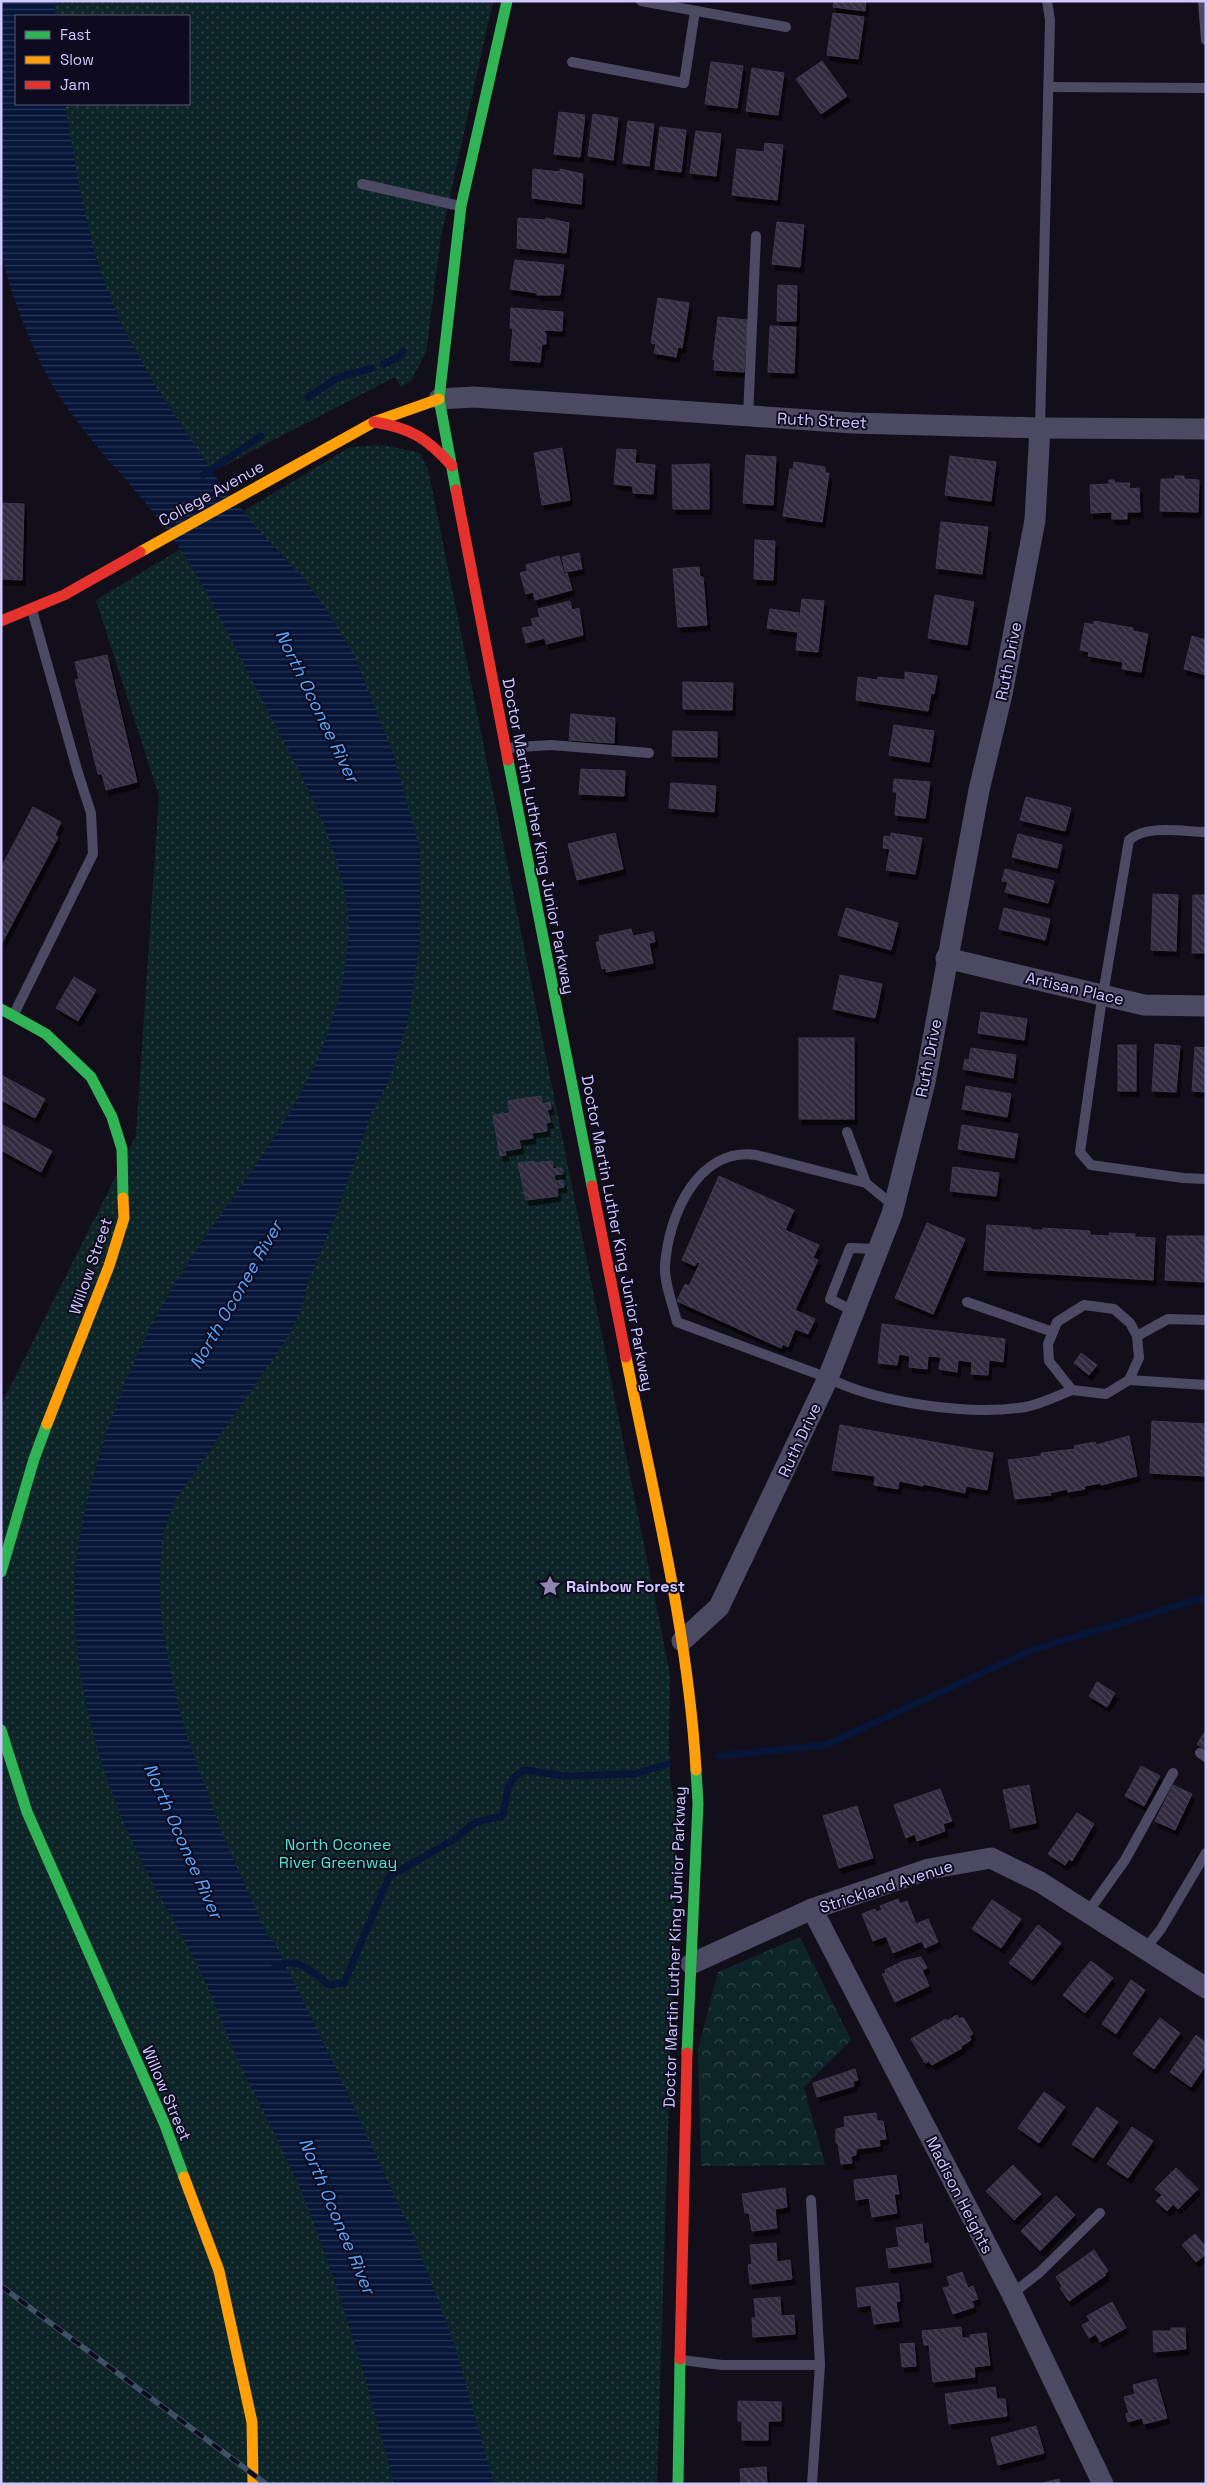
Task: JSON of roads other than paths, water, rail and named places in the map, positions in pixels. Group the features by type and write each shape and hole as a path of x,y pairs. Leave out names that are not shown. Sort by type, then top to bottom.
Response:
{"main road":[{"name":"Doctor Martin Luther King Junior Parkway","path":"507,1 461,206 438,399 505,748 682,1641 693,1718 698,1803 685,2109 678,2484"},
{"name":"College Avenue","path":"1,621 64,595 340,438 374,422 438,399"},
{"path":"374,422 404,427 421,435 433,444 452,467"},
{"name":"Willow Street","path":"1,1009 46,1034 90,1078 112,1117 122,1149 124,1218 109,1266 34,1459 1,1572"},
{"name":"Willow Street","path":"1,1730 27,1812 164,2125 219,2271 252,2422 253,2484"}],"street":[{"name":"Ruth Street","path":"438,399 504,398 621,405 748,417 853,422 1040,428 1206,429"},
{"name":"Ruth Drive","path":"682,1641 719,1607 828,1378 852,1311 894,1206 925,1082 946,958 979,790 1002,694 1035,520 1040,428"},
{"name":"Artisan Place","path":"946,958 1144,1005 1206,1006"},
{"name":"Strickland Avenue","path":"691,1964 812,1910 929,1869 962,1861 991,1858 1040,1882 1206,1988"},
{"name":"Madison Heights","path":"812,1910 1012,2294 1103,2484"}],"lane":[{"path":"641,1 786,27"},
{"path":"1040,428 1049,87 1050,20 1047,1"},
{"path":"1203,1 1206,40"},
{"path":"572,62 684,83 695,11"},
{"path":"1049,87 1206,88"},
{"path":"362,184 461,206"},
{"path":"748,417 756,236"},
{"path":"13,1016 93,854 91,813 32,609"},
{"path":"505,748 551,745 649,753"},
{"path":"1206,832 1147,832 1136,834 1129,840 1103,994 1080,1152 1091,1165 1183,1178 1206,1179"},
{"path":"847,1132 866,1183"},
{"path":"894,1206 866,1183 756,1155 742,1153 725,1158 704,1170 690,1188 680,1206 668,1246 665,1268 677,1322 828,1378 850,1389 966,1411 1026,1406 1072,1390 1106,1394 1128,1380 1139,1358 1137,1336 1130,1323 1114,1309 1084,1306 1057,1322 1048,1344 1049,1361 1072,1390"},
{"path":"967,1302 1053,1332"},
{"path":"1137,1336 1168,1319 1206,1320"},
{"path":"1128,1380 1206,1384"},
{"path":"1088,1912 1125,1860 1173,1773"},
{"path":"1146,1948 1161,1930 1206,1854"},
{"path":"811,2200 820,2365 812,2484"},
{"path":"1012,2294 1040,2272 1100,2213"},
{"path":"680,2360 722,2365 820,2365"}],"water":[{"name":"North Oconee River","path":"1,1 55,1 55,15 15,15 15,105 65,105 80,191 96,259 121,324 155,385 212,472 256,527 303,578 324,606 354,655 394,756 420,850 420,942 408,1021 388,1084 372,1111 336,1215 308,1282 301,1311 288,1337 176,1499 163,1533 160,1603 164,1638 178,1706 224,1838 267,1935 274,1942 339,2075 417,2245 454,2343 494,2484 394,2484 340,2296 299,2186 240,2064 198,1966 133,1844 105,1773 85,1696 78,1657 75,1579 85,1509 112,1416 137,1356 166,1299 191,1258 272,1141 296,1102 317,1060 334,1016 345,967 349,920 343,884 334,854 312,797 205,590 170,534 96,446 62,401 47,376 19,312 6,271 1,246"}],"waterway":[{"path":"384,364 399,357 403,351"},
{"path":"308,397 339,377 373,368"},
{"path":"203,475 261,436"},
{"path":"719,1756 826,1745 1032,1650 1206,1597"},
{"path":"275,1966 292,1963 298,1964 310,1970 329,1985 344,1983 389,1877 456,1838 476,1822 503,1816 508,1787 515,1776 525,1770 564,1776 635,1774 668,1764"}],"railway":[{"path":"1,2286 266,2484"}],"place":[{"name":"Rainbow Forest","path":"550,1586"}],"park label":[{"name":"North Oconee River Greenway","path":"338,1853"}]}
